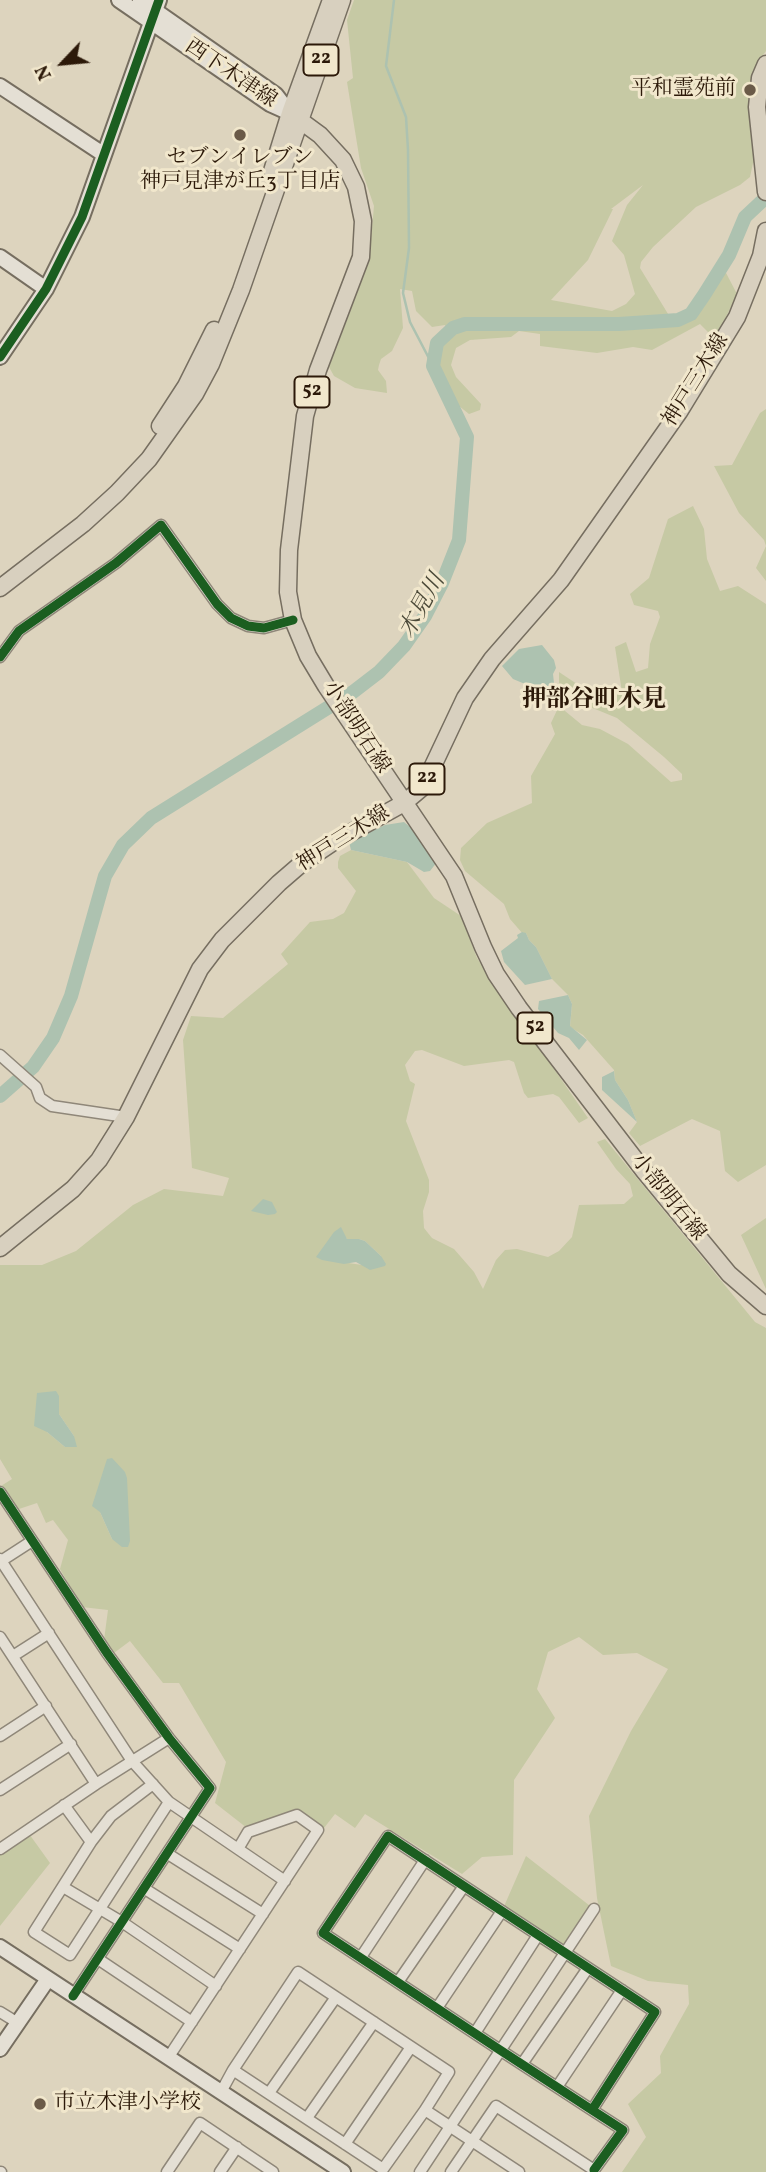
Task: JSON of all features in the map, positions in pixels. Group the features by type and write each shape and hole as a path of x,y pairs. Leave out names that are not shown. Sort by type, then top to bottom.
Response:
{"main road":[{"name":"22","path":"0,588 83,524 117,493 149,459 195,394 211,364 237,301 331,0"},
{"name":"22","path":"0,575 75,517 110,485 141,452 186,386 202,357 232,288 295,117 342,0"},
{"path":"766,64 760,78 757,107 766,192"},
{"name":"小部明石線","path":"295,117 320,135 343,160 356,187 363,221 361,257 318,370 305,416 289,550 288,592 293,620 326,686 454,876 496,974 644,1171 721,1265 766,1306"},
{"name":"神戸三木線","path":"0,1248 73,1189 99,1160 126,1117 200,969 222,940 301,864 332,843 404,803 423,787 465,698 492,659 561,580 679,412 737,317 761,256 766,231"}],"street":[{"name":"西下木津線","path":"119,0 155,10"},
{"name":"西下木津線","path":"140,0 270,104 295,117"},
{"path":"0,357 46,289 82,217 155,10"},
{"path":"0,86 103,153"},
{"path":"0,257 46,289"},
{"path":"0,657 19,631 116,563 160,525 231,618 248,626 264,628 293,620"},
{"path":"0,1055 36,1087 40,1098 52,1106 126,1117"},
{"path":"0,1492 107,1653 169,1738 210,1788 73,1996"},
{"path":"32,1541 1,1560 132,1761 169,1802 285,1881"},
{"path":"13,1656 49,1633"},
{"path":"0,1637 96,1784"},
{"path":"2,1731 46,1706"},
{"path":"0,1849 169,1738"},
{"path":"0,1790 71,1744"},
{"path":"153,1784 111,1816 91,1842 34,1933 70,1955 169,1802"},
{"path":"64,1805 91,1842"},
{"path":"168,2058 318,1830 297,1815 248,1832 238,1849"},
{"path":"451,2172 496,2106 593,2171 623,2130 556,2087 323,1933 388,1836 655,2012 592,2110"},
{"path":"168,1854 263,1914"},
{"path":"361,1957 425,1860"},
{"path":"398,1982 464,1886"},
{"path":"63,1887 122,1922 216,1986"},
{"path":"145,1889 240,1949"},
{"path":"420,2172 594,1909"},
{"path":"437,2008 502,1911"},
{"path":"475,2033 538,1935"},
{"path":"0,1947 343,2172"},
{"path":"98,1959 192,2022"},
{"path":"522,2064 588,1968"},
{"path":"221,2092 233,2070 298,1972 449,2071 383,2169 233,2070"},
{"path":"0,2049 48,1979"},
{"path":"556,2087 622,1990"},
{"path":"269,2093 335,1997"},
{"path":"0,2012 18,2023"},
{"path":"307,2118 374,2022"},
{"path":"345,2144 411,2047"},
{"path":"425,2110 472,2141 505,2168 519,2172"},
{"path":"167,2172 200,2123 272,2172"},
{"path":"220,2172 237,2147"}],"shaded area":[{"path":"354,0 766,0 766,51 759,61 757,161 753,163 750,177 740,185 696,207 653,247 641,262 640,268 676,327 695,317 725,271 737,294 713,344 712,336 700,324 652,350 633,347 597,353 540,346 540,334 519,331 511,337 470,340 456,348 451,365 456,377 481,404 480,410 469,414 459,406 439,366 440,347 449,337 445,325 432,327 416,311 412,291 400,289 403,328 392,351 381,359 378,370 386,381 387,393 355,388 334,376 329,367 369,262 374,206 361,168 347,82 353,78 347,20","holes":["643,185 627,205 612,241 624,255 635,294 626,304 612,311 551,300 588,260 611,209"]},
{"path":"766,409 766,546 764,540 739,513 714,466 732,465 760,413"},
{"path":"693,506 704,529 707,559 720,591 738,586 766,604 766,1165 738,1182 725,1171 720,1131 692,1119 640,1146 629,1133 637,1122 628,1100 615,1080 614,1070 583,1035 570,1027 572,1004 568,995 552,979 536,947 526,933 523,934 510,919 504,904 465,871 460,860 461,848 487,823 532,803 531,776 555,734 551,723 559,706 582,725 600,729 628,744 671,782 682,780 682,774 617,718 578,702 559,684 559,672 592,694 622,692 615,647 626,642 636,672 648,668 650,644 660,617 658,611 634,605 630,594 649,578 668,519"},
{"path":"766,546 766,581 756,568"},
{"path":"542,645 554,660 554,683 568,699 565,701 551,697 535,697 525,684 513,679 502,666 519,649"},
{"path":"404,822 416,832 437,862 430,871 424,872 407,862 351,850 349,842 385,825"},
{"path":"351,850 407,862 434,898 461,916 477,958 588,1118 579,1123 559,1097 553,1094 528,1098 514,1062 509,1060 464,1066 422,1050 415,1051 405,1065 410,1081 415,1084 406,1121 429,1180 429,1192 423,1211 424,1228 432,1238 454,1249 474,1272 483,1289 496,1260 505,1250 517,1249 548,1257 559,1251 572,1237 579,1205 624,1204 633,1196 630,1184 597,1142 605,1139 755,1322 766,1328 766,2172 622,2172 646,2137 628,2104 661,2073 660,2056 689,2004 688,1985 648,1981 611,1966 597,1898 589,1816 631,1731 668,1669 637,1653 603,1655 579,1637 548,1652 537,1689 555,1718 514,1780 513,1855 482,1857 462,1874 365,1814 355,1828 335,1814 324,1828 294,1810 247,1828 215,1803 226,1762 179,1683 163,1683 130,1641 114,1653 104,1640 108,1610 82,1607 60,1569 68,1540 53,1520 46,1523 37,1503 16,1510 1,1486 12,1479 0,1459 0,1265 42,1265 76,1251 133,1205 164,1189 223,1196 229,1178 192,1168 183,1040 191,1016 223,1018 288,964 281,954 310,922 333,919 344,913 356,891 338,868 340,856","holes":["341,1231 347,1239 365,1241 381,1256 362,1265 328,1260","59,1396 59,1414 74,1436 65,1447 47,1432","100,1512 128,1535 130,1541 112,1539"]},
{"path":"522,932 526,933 536,947 552,979 525,985 504,962 501,951"},
{"path":"568,995 572,1004 570,1026 587,1040 579,1050 569,1038 558,1033 538,1009 539,1001"},
{"path":"614,1071 615,1080 628,1100 637,1122 602,1090 602,1077"},
{"path":"263,1199 272,1202 277,1212 275,1214 251,1211"},
{"path":"766,1218 766,1289 741,1235"},
{"path":"341,1227 347,1239 365,1241 381,1256 385,1266 370,1270 356,1262 344,1264 316,1257 334,1232"},
{"path":"56,1391 59,1396 59,1414 74,1436 77,1447 65,1447 47,1432 34,1426 37,1393"},
{"path":"112,1458 127,1478 128,1547 122,1547 112,1539 100,1512 92,1506 107,1459"},
{"path":"27,1831 50,1863 0,1926 0,1849"},
{"path":"526,1856 594,1909 564,1952 502,1911"}],"waterway":[{"path":"394,0 386,66 406,117 409,248 403,293 410,322 433,366"},
{"name":"木見川","path":"0,1096 33,1067 53,1038 71,996 105,876 123,845 151,818 353,692 379,672 404,646 425,616 459,540 467,437 433,366 437,343 453,328 465,324 619,324 678,320 691,314 729,255 745,217 761,202"}],"cycle path":[{"path":"0,357 46,289 82,217 159,0"},
{"path":"0,657 19,631 116,563 161,525 217,604 231,618 248,626 264,628 293,620"},
{"path":"0,1492 107,1653 169,1738 210,1788 73,1996"},
{"path":"592,2110 655,2012 388,1836 323,1933 500,2050 592,2110 623,2130 594,2170"}],"place":[{"name":"平和霊苑前","path":"750,90"},
{"name":"セブンイレブン 神戸見津が丘3丁目店","path":"240,135"},
{"name":"市立木津小学校","path":"40,2104"}],"district":[{"name":"押部谷町木見","path":"594,702"}]}
